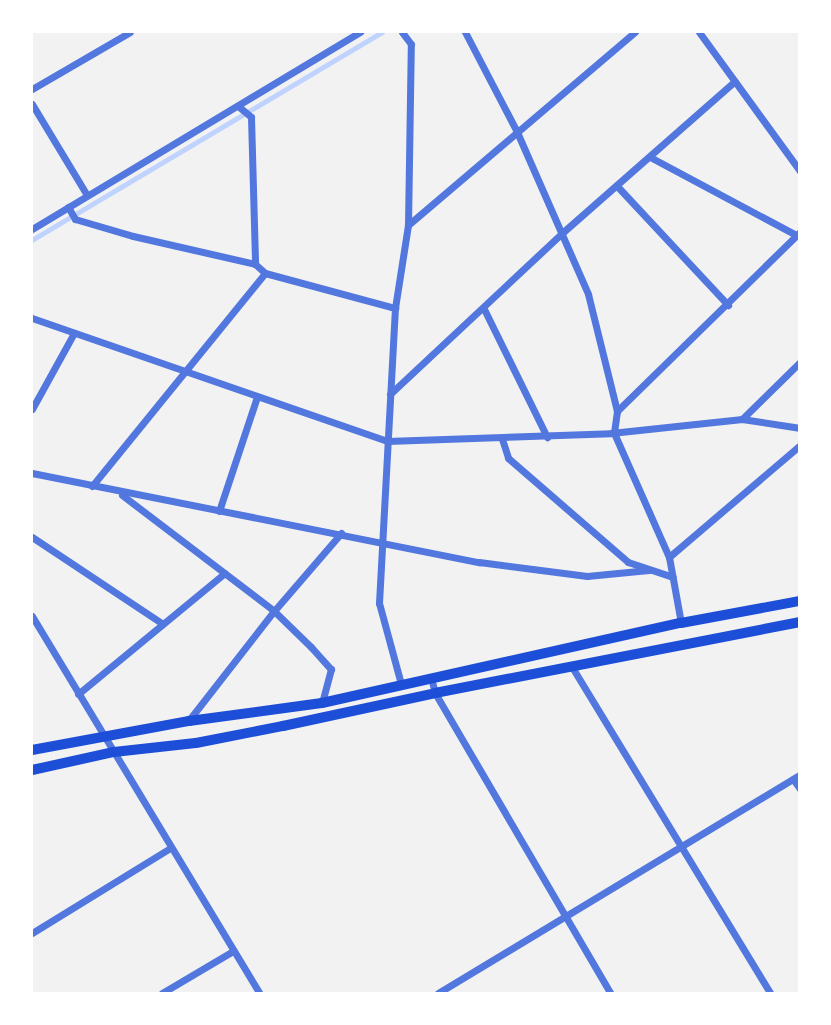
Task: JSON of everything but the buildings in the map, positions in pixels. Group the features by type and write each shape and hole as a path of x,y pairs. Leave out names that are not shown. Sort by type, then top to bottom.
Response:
{"main road":[{"path":"32,750 189,721 322,703 681,623 800,601"},
{"path":"32,770 114,752 196,743 800,622"}],"street":[{"path":"32,89 130,32"},
{"path":"32,229 71,212 87,195 360,32"},
{"path":"401,684 379,603 395,308 408,225 411,44 402,32"},
{"path":"465,32 517,132 588,294 617,411 614,433 669,557 681,623"},
{"path":"408,225 635,32"},
{"path":"699,32 798,166"},
{"path":"390,394 484,309 562,233 735,81"},
{"path":"32,104 87,195"},
{"path":"237,106 251,117 255,264"},
{"path":"617,411 729,305 798,234 650,157"},
{"path":"617,186 729,305"},
{"path":"71,212 133,236 255,264 265,272 395,308"},
{"path":"92,486 265,272"},
{"path":"484,309 547,437"},
{"path":"32,318 387,441 614,433 742,419 800,428"},
{"path":"32,409 74,333"},
{"path":"742,419 800,362"},
{"path":"219,511 257,397"},
{"path":"502,439 508,458 628,562 673,577"},
{"path":"669,557 800,445"},
{"path":"32,473 119,493 341,533 479,562 587,576 649,570"},
{"path":"119,493 274,611 331,670 322,703"},
{"path":"189,721 274,611 341,533"},
{"path":"32,537 163,624"},
{"path":"78,694 225,573"},
{"path":"32,616 259,993"},
{"path":"572,667 770,993"},
{"path":"431,678 435,693 610,993"},
{"path":"438,993 447,991 796,777 800,789"},
{"path":"32,933 170,848"},
{"path":"162,993 233,951"}],"waterway":[{"path":"32,240 382,32"}]}
